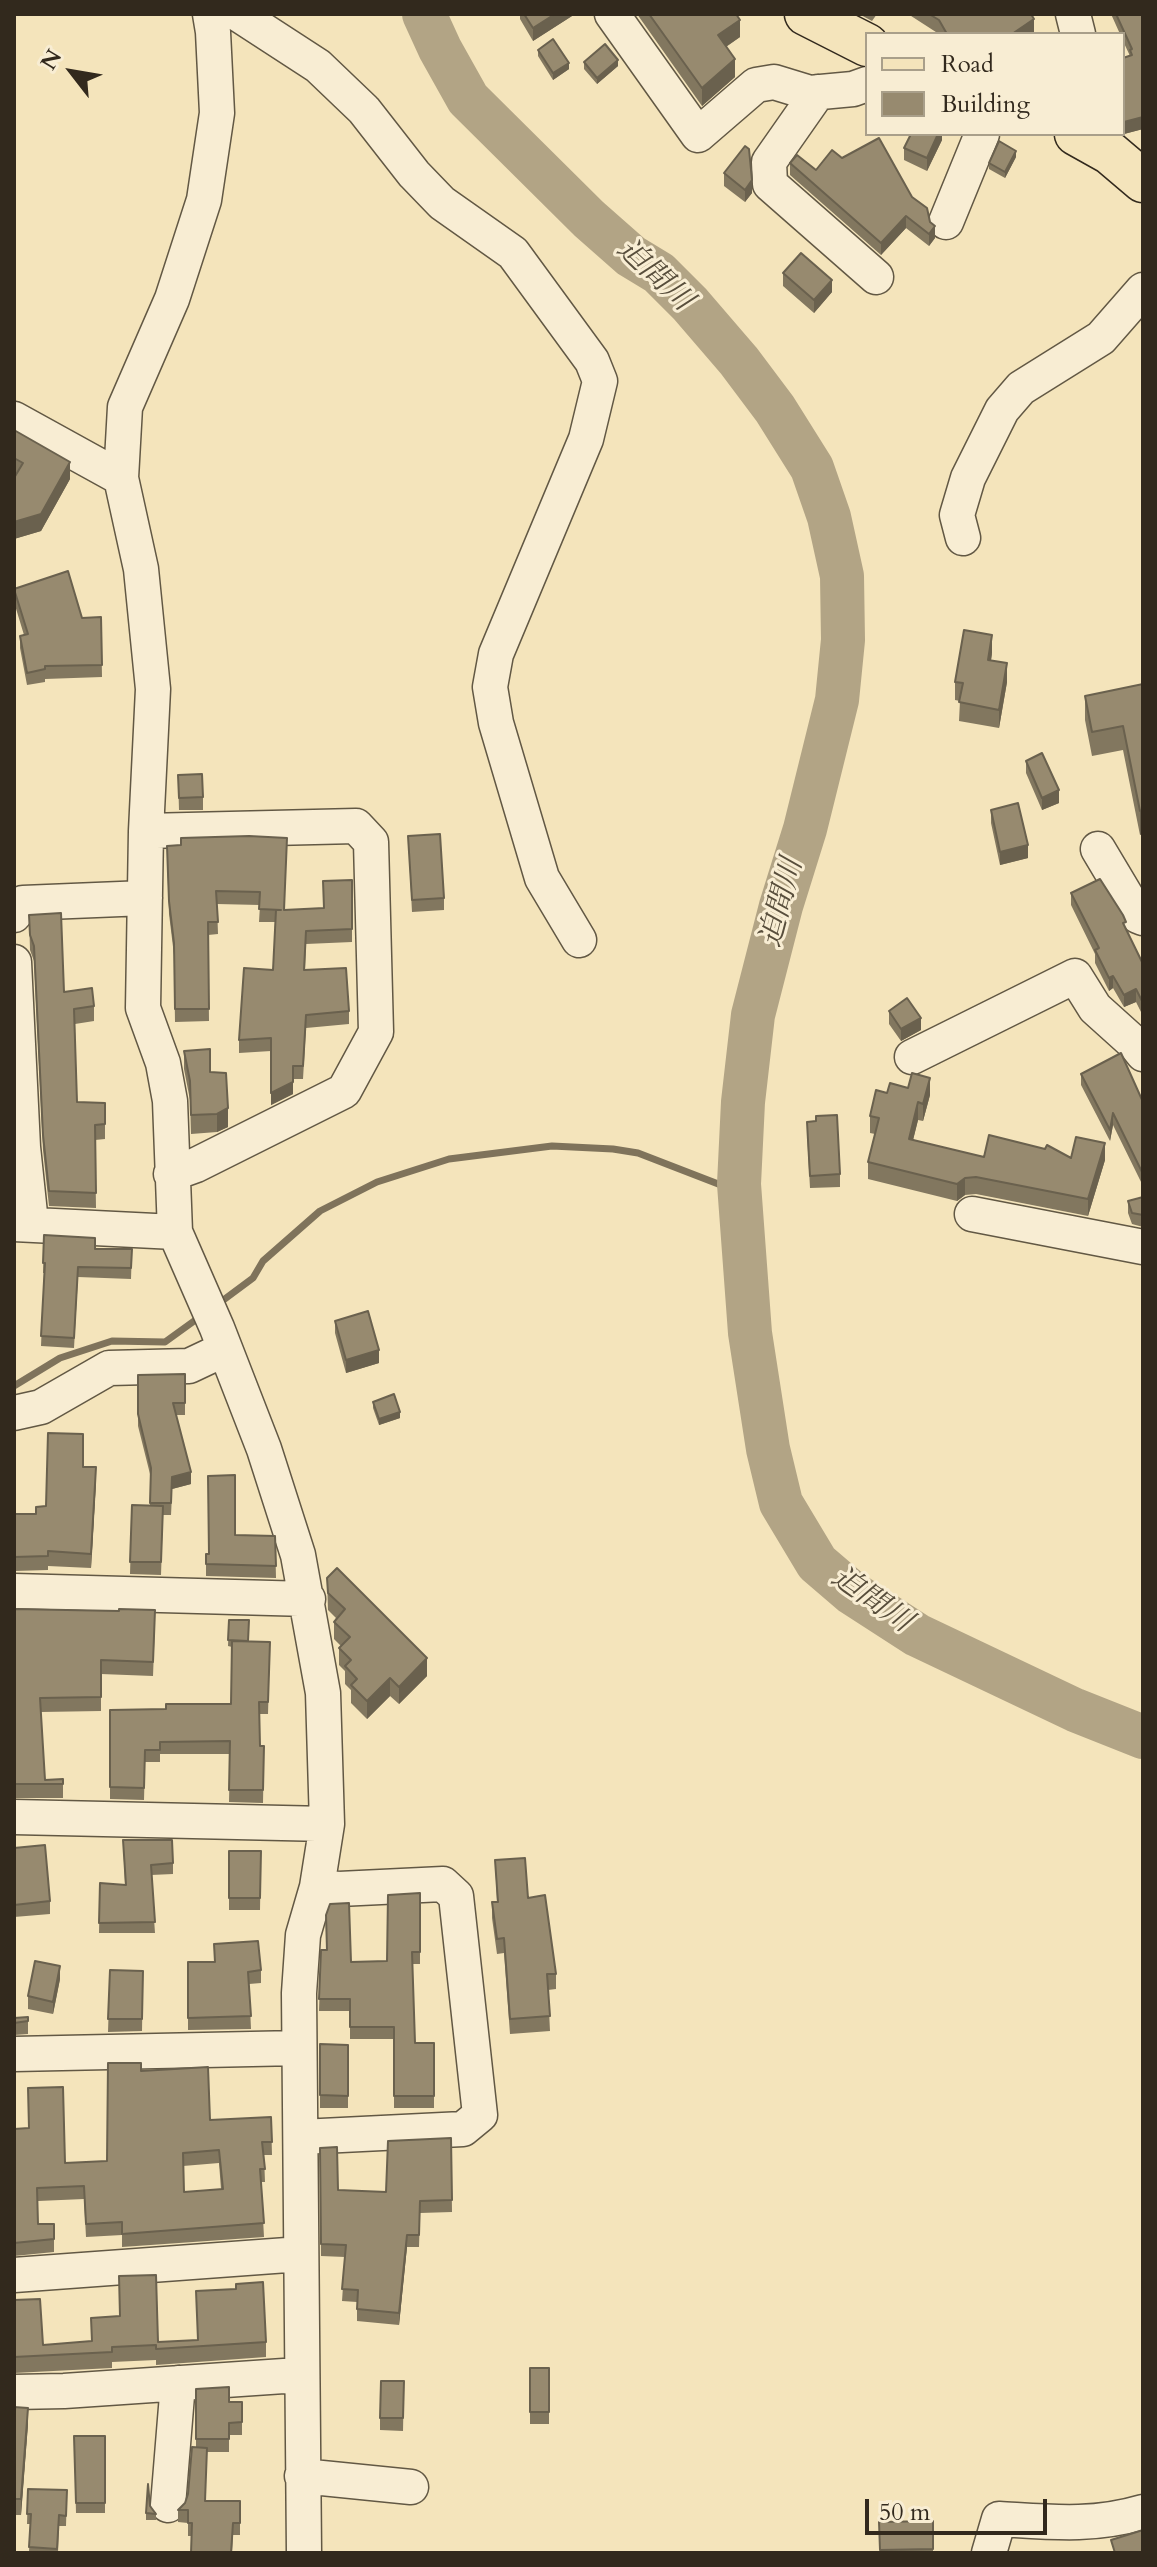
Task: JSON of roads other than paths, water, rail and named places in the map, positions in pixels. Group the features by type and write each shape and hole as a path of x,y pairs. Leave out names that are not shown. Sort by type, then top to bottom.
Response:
{"main road":[{"path":"806,14 865,44"},
{"path":"1080,136 1110,153 1143,181"}],"street":[{"path":"210,14 217,113 204,200 172,299 125,407 121,478 141,569 153,689 146,831 143,1008 163,1063 170,1101 175,1232 264,1449 298,1555 323,1693 327,1824 317,1887 303,1935 299,1993 304,2553"},
{"path":"238,14 318,66 364,110 414,174 442,203 513,253 592,361 600,381 586,439 496,654 490,687 496,723 542,878 579,940"},
{"path":"612,14 698,135 756,85 774,82 810,93 853,89 865,85"},
{"path":"818,92 769,162 770,184 876,277"},
{"path":"946,222 981,136"},
{"path":"963,538 957,515 968,478 1002,410 1021,388 1101,338 1143,290"},
{"path":"14,419 121,478"},
{"path":"146,831 356,826 371,842 376,1032 344,1091 196,1165 171,1174"},
{"path":"1098,849 1138,916 1143,918"},
{"path":"17,907 145,898"},
{"path":"14,962 23,1147 23,1224 175,1232"},
{"path":"912,1057 1075,976 1095,1008 1143,1054"},
{"path":"972,1214 1143,1247"},
{"path":"14,1413 41,1407 109,1368 189,1366 225,1349"},
{"path":"14,1591 308,1599"},
{"path":"14,1817 327,1824"},
{"path":"301,2137 463,2129 480,2115 456,1896 443,1884 339,1889 317,1887"},
{"path":"14,2054 299,2048"},
{"path":"14,2275 301,2254"},
{"path":"14,2392 284,2376 301,2378"},
{"path":"168,2505 178,2383"},
{"path":"302,2476 411,2487"},
{"path":"989,2553 999,2519 1075,2524 1123,2518 1143,2512"}],"waterway":[{"name":"迫間川","path":"424,14 468,99 589,219 631,256 659,273 739,361 775,409 812,468 829,517 842,576 843,640 837,700 753,1015 743,1102 739,1184 750,1333 768,1449 781,1503 817,1563 852,1593 917,1635 1075,1710 1143,1737"},
{"path":"218,1304 253,1278 263,1261 320,1211 377,1182 449,1159 552,1146 613,1149 638,1153 739,1192"},
{"path":"14,1386 60,1358 112,1341 165,1342 201,1316"}]}
